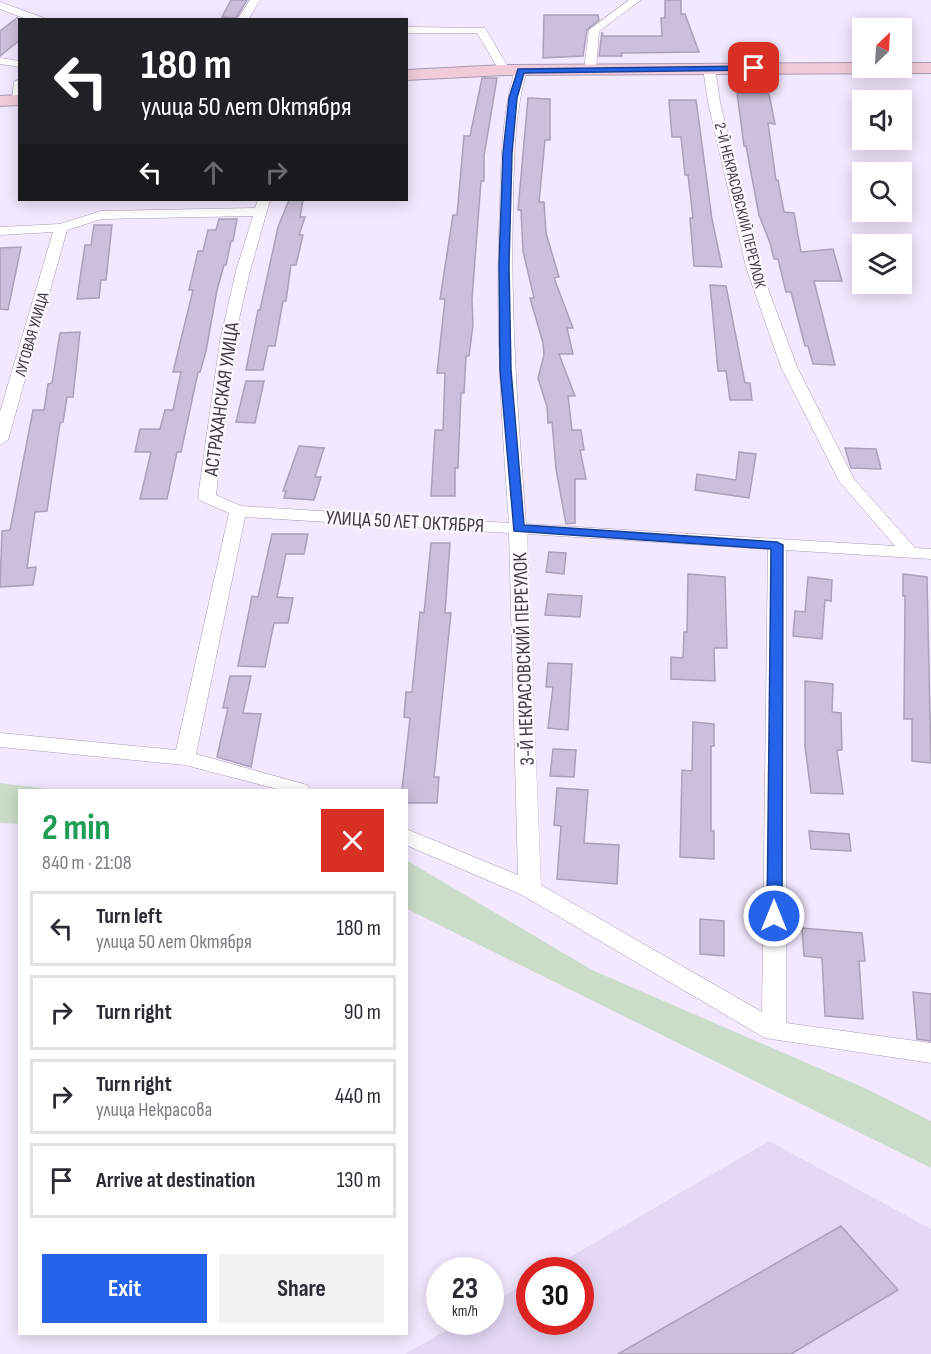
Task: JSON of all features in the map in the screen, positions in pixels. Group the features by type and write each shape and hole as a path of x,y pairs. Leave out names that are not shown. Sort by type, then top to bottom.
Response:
{"street":[{"path":"243,18 255,0"},
{"path":"590,70 594,30 636,0"},
{"path":"3,6 35,18"},
{"path":"408,30 481,30 512,70"},
{"path":"0,61 18,64"},
{"name":"2-Й НЕКРАСОВСКИЙ ПЕРЕУЛОК","path":"709,68 714,102 753,267 789,367 847,481 910,553"},
{"path":"408,75 512,70 931,68"},
{"name":"3-Й НЕКРАСОВСКИЙ ПЕРЕУЛОК","path":"512,70 513,98 508,153 504,265 506,370 518,528 530,890"},
{"path":"0,101 18,100"},
{"path":"0,231 62,228 101,215 262,206"},
{"name":"АСТРАХАНСКАЯ УЛИЦА","path":"238,511 207,497 227,341 243,270 262,206"},
{"name":"ЛУГОВАЯ УЛИЦА","path":"0,440 62,228"},
{"path":"185,758 238,511"},
{"name":"УЛИЦА 50 ЛЕТ ОКТЯБРЯ","path":"238,511 931,555"},
{"path":"774,1031 777,545"},
{"path":"0,740 185,758 297,789"},
{"path":"408,837 530,890 774,1031 931,1053"}],"shaded area":[{"path":"769,1141 931,1229 931,1354 405,1354 438,1335 504,1335 504,1296 516,1289 516,1335 594,1335 594,1257 570,1257"}],"green space":[{"path":"0,783 48,789 18,789 18,824 0,823"},
{"path":"408,861 592,970 867,1089 931,1121 931,1168 408,909"}],"building":[{"path":"231,0 247,0 236,18 222,17"},
{"path":"665,0 681,0 681,14 685,14 699,52 621,53 622,56 599,56 602,32 603,36 662,36 661,18 665,18"},
{"path":"544,15 598,15 599,20 587,30 583,56 543,58"},
{"path":"18,18 18,42 0,56 0,31"},
{"path":"482,78 497,78 484,156 484,181 481,181 472,299 473,325 469,356 466,356 464,393 461,393 455,496 431,496 435,430 443,430 445,373 437,373 445,299 440,299 453,215 457,215 464,136 470,136"},
{"path":"737,93 769,94 775,124 768,123 776,180 778,180 784,212 794,213 801,252 833,249 842,281 814,281 835,365 813,364 808,346 805,346 791,292 786,292 778,259 774,259 759,215 746,146 744,146"},
{"path":"528,98 550,99 550,140 545,140 539,202 544,202 546,233 559,277 554,278 573,328 567,328 573,354 559,354 575,396 568,396 572,430 581,430 584,450 580,450 586,479 575,479 575,523 566,524 556,469 552,422 548,423 547,407 538,378 544,355 543,343 530,298 534,298 523,251 521,210 518,210"},
{"path":"669,100 696,100 712,219 722,267 694,266 690,218 693,218 688,175 685,175 681,137 672,137"},
{"path":"289,201 303,201 300,217 305,217 299,235 303,235 296,265 291,265 286,301 283,301 275,346 268,346 263,370 246,370 258,310 260,310 278,227"},
{"path":"219,219 237,219 233,241 231,241 217,290 206,351 200,372 198,372 181,452 177,452 167,499 140,499 151,452 135,452 140,429 160,429 165,410 173,410 181,372 173,372 193,290 189,290 198,251 203,251 208,230 216,230"},
{"path":"94,225 112,225 106,280 101,280 99,298 77,299 85,245 91,245"},
{"path":"21,247 8,310 0,309 0,248"},
{"path":"710,285 726,286 745,383 750,383 752,400 730,400 726,371 718,371"},
{"path":"80,332 73,397 67,397 63,422 60,423 47,511 35,512 27,568 36,567 33,585 0,587 2,531 10,530 33,410 44,410 48,384 52,383 60,333"},
{"path":"246,381 264,381 255,423 236,422"},
{"path":"299,446 324,448 315,477 321,477 314,500 284,498 286,491 283,491"},
{"path":"845,448 876,449 881,469 851,468"},
{"path":"739,452 756,454 749,498 695,490 697,474 736,480"},
{"path":"272,534 308,534 304,554 286,554 277,597 293,598 288,623 274,623 265,667 238,666 252,596 258,597"},
{"path":"431,543 450,543 445,613 451,613 434,777 439,777 437,803 408,803 408,789 402,789 410,718 404,717 406,692 412,692 420,612 424,613"},
{"path":"549,552 566,553 564,574 546,572"},
{"path":"688,574 725,577 727,648 714,648 715,681 671,679 671,657 683,658 684,632 687,632"},
{"path":"903,574 927,577 931,763 912,761 912,719 904,719 905,596 903,596"},
{"path":"808,577 832,580 831,601 825,600 822,639 793,636 795,611 805,612"},
{"path":"548,594 582,596 580,617 545,615"},
{"path":"548,663 572,664 568,730 548,728 553,687 546,687"},
{"path":"230,676 251,676 243,713 261,714 251,767 217,757 228,708 223,708"},
{"path":"805,681 833,684 832,712 841,713 842,750 837,750 843,794 811,793 805,746"},
{"path":"693,722 714,724 714,746 711,746 711,831 714,831 714,859 680,857 682,770 692,771"},
{"path":"553,749 576,750 574,777 550,776"},
{"path":"557,788 588,790 584,843 619,845 617,884 557,879 561,826 554,825"},
{"path":"809,831 849,834 851,851 811,849"},
{"path":"700,919 724,921 724,956 700,954"},
{"path":"802,928 862,933 865,961 859,961 863,1019 825,1016 822,958 804,956"},
{"path":"913,992 931,994 931,1041 917,1039"},
{"path":"841,1226 898,1290 791,1354 618,1354"}],"route":[{"path":"754,68 521,70 513,98 508,153 504,265 506,370 518,528 777,545 774,916"}]}
